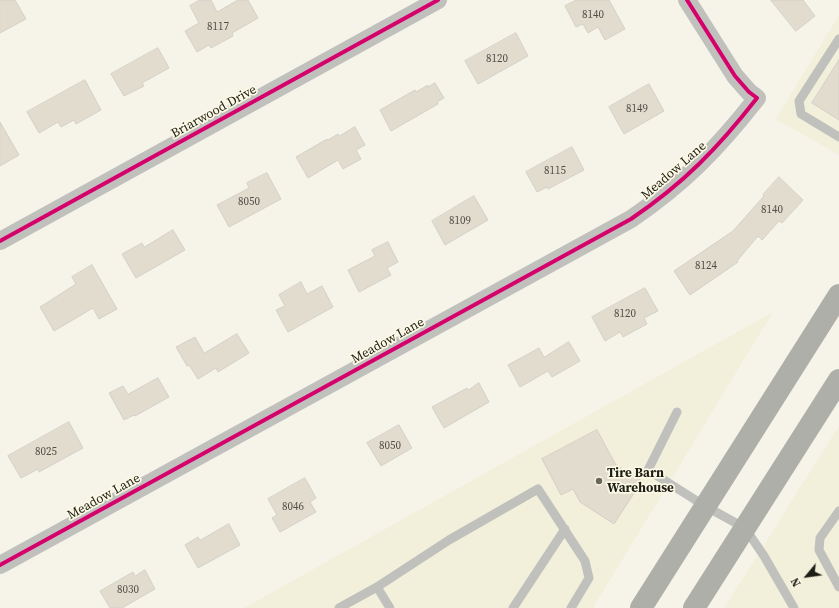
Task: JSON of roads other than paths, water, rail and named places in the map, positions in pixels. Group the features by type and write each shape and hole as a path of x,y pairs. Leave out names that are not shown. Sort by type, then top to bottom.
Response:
{"main road":[{"path":"640,608 839,295"},
{"path":"694,608 839,380"}],"street":[{"name":"Briarwood Drive","path":"0,241 438,0"},
{"name":"Meadow Lane","path":"0,565 631,219 665,195 696,168 732,130 756,98 735,76 687,0"}],"lane":[{"path":"839,39 799,101 801,114 839,137"},
{"path":"677,412 648,470 705,506 745,528 764,556 794,608"},
{"path":"339,608 377,587 449,540 538,489 584,561 589,578 571,608"},
{"path":"839,511 820,538 819,550 839,587"},
{"path":"513,608 564,530"},
{"path":"377,587 390,608"}],"place":[{"name":"Tire Barn Warehouse","path":"599,481"}]}
